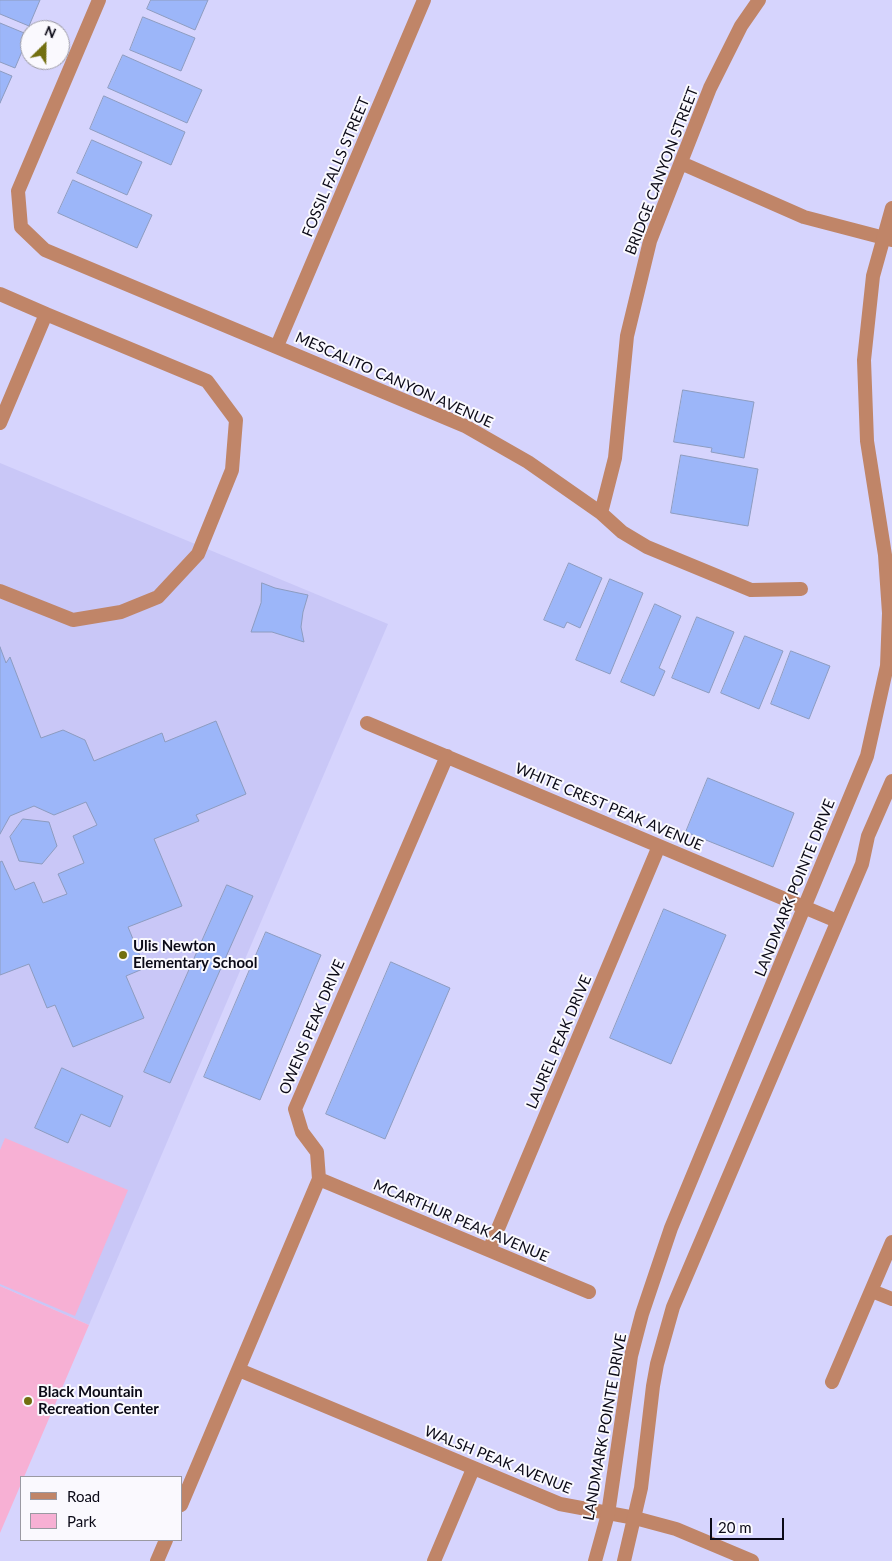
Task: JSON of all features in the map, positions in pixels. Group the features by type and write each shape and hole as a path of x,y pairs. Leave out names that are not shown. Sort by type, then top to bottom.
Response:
{"street":[{"name":"MESCALITO CANYON AVENUE","path":"99,0 18,191 21,227 45,250 465,426 528,462 601,513 622,532 647,546 751,590 801,589"},
{"name":"FOSSIL FALLS STREET","path":"277,346 424,0"},
{"name":"BRIDGE CANYON STREET","path":"601,513 615,458 626,336 650,241 710,88 741,26 759,0"},
{"path":"681,163 804,217 887,239"},
{"name":"LANDMARK POINTE DRIVE","path":"595,1561 608,1514 631,1356 642,1314 671,1228 867,756 890,667 886,564 866,440 864,360 873,276 887,239 892,208"},
{"path":"0,294 208,381 236,420 232,470 198,554 158,597 121,612 73,620 0,591"},
{"path":"0,423 46,314"},
{"name":"WHITE CREST PEAK AVENUE","path":"367,723 838,921"},
{"name":"OWENS PEAK DRIVE","path":"182,1503 320,1179 317,1152 302,1132 295,1109 447,756"},
{"path":"624,1561 641,1488 653,1386 664,1336 673,1307 862,864 868,836 892,781"},
{"name":"LAUREL PEAK DRIVE","path":"489,1250 660,846"},
{"name":"MCARTHUR PEAK AVENUE","path":"320,1179 589,1292"},
{"path":"832,1382 892,1242"},
{"path":"872,1291 892,1299"},
{"name":"WALSH PEAK AVENUE","path":"239,1370 560,1504 635,1518 676,1529 752,1561"},
{"path":"434,1561 473,1468"},
{"path":"161,1560 166,1541"}],"shaded area":[{"name":"Ulis Newton Elementary School","path":"0,463 388,624 89,1325 0,1286"}],"green space":[{"path":"5,1138 128,1190 75,1316 0,1284 0,1150"},
{"name":"Black Mountain Recreation Center","path":"0,1286 89,1325 24,1476 20,1476 20,1486 0,1533"}],"building":[{"path":"0,0 40,0 32,20 20,20 20,22 0,14"},
{"path":"151,0 208,0 195,30 147,9"},
{"path":"143,17 195,38 181,71 130,50"},
{"path":"0,23 20,31 20,56 15,68 0,62"},
{"path":"123,55 202,90 187,123 108,88"},
{"path":"0,71 12,76 0,103"},
{"path":"104,96 185,132 171,165 90,129"},
{"path":"92,140 142,162 127,195 77,173"},
{"path":"73,180 152,215 137,248 58,213"},
{"path":"683,390 754,402 744,458 711,452 712,448 674,442"},
{"path":"681,455 758,469 748,526 671,513"},
{"path":"569,563 602,578 580,628 567,622 564,628 544,620"},
{"path":"610,579 643,593 610,674 576,660"},
{"path":"262,583 275,588 308,595 301,627 304,642 272,632 251,632 261,603"},
{"path":"655,604 681,616 659,668 665,671 654,696 621,682"},
{"path":"697,617 734,632 709,693 672,678"},
{"path":"745,636 783,651 759,709 721,693"},
{"path":"0,647 6,663 10,657 41,738 63,730 85,740 94,761 162,733 165,742 216,721 246,794 196,815 199,821 154,839 182,906 128,927 145,968 126,976 144,1018 73,1047 55,1005 47,1008 29,964 0,975 0,862 2,861 15,890 34,882 43,903 67,894 58,874 84,863 73,836 97,825 86,802 54,815 34,806 10,816 0,834"},
{"path":"791,651 830,666 809,719 771,704"},
{"path":"708,778 794,813 773,867 686,832"},
{"path":"23,819 49,822 57,846 42,864 19,861 10,837"},
{"path":"227,885 253,896 170,1083 144,1072"},
{"path":"664,909 726,935 671,1064 610,1038"},
{"path":"266,932 321,955 260,1100 204,1077"},
{"path":"391,962 450,988 385,1139 326,1114"},
{"path":"62,1068 123,1096 110,1127 81,1114 68,1143 35,1128"}],"place":[{"name":"Ulis Newton Elementary School","path":"123,955"},
{"name":"Black Mountain Recreation Center","path":"28,1401"}]}
